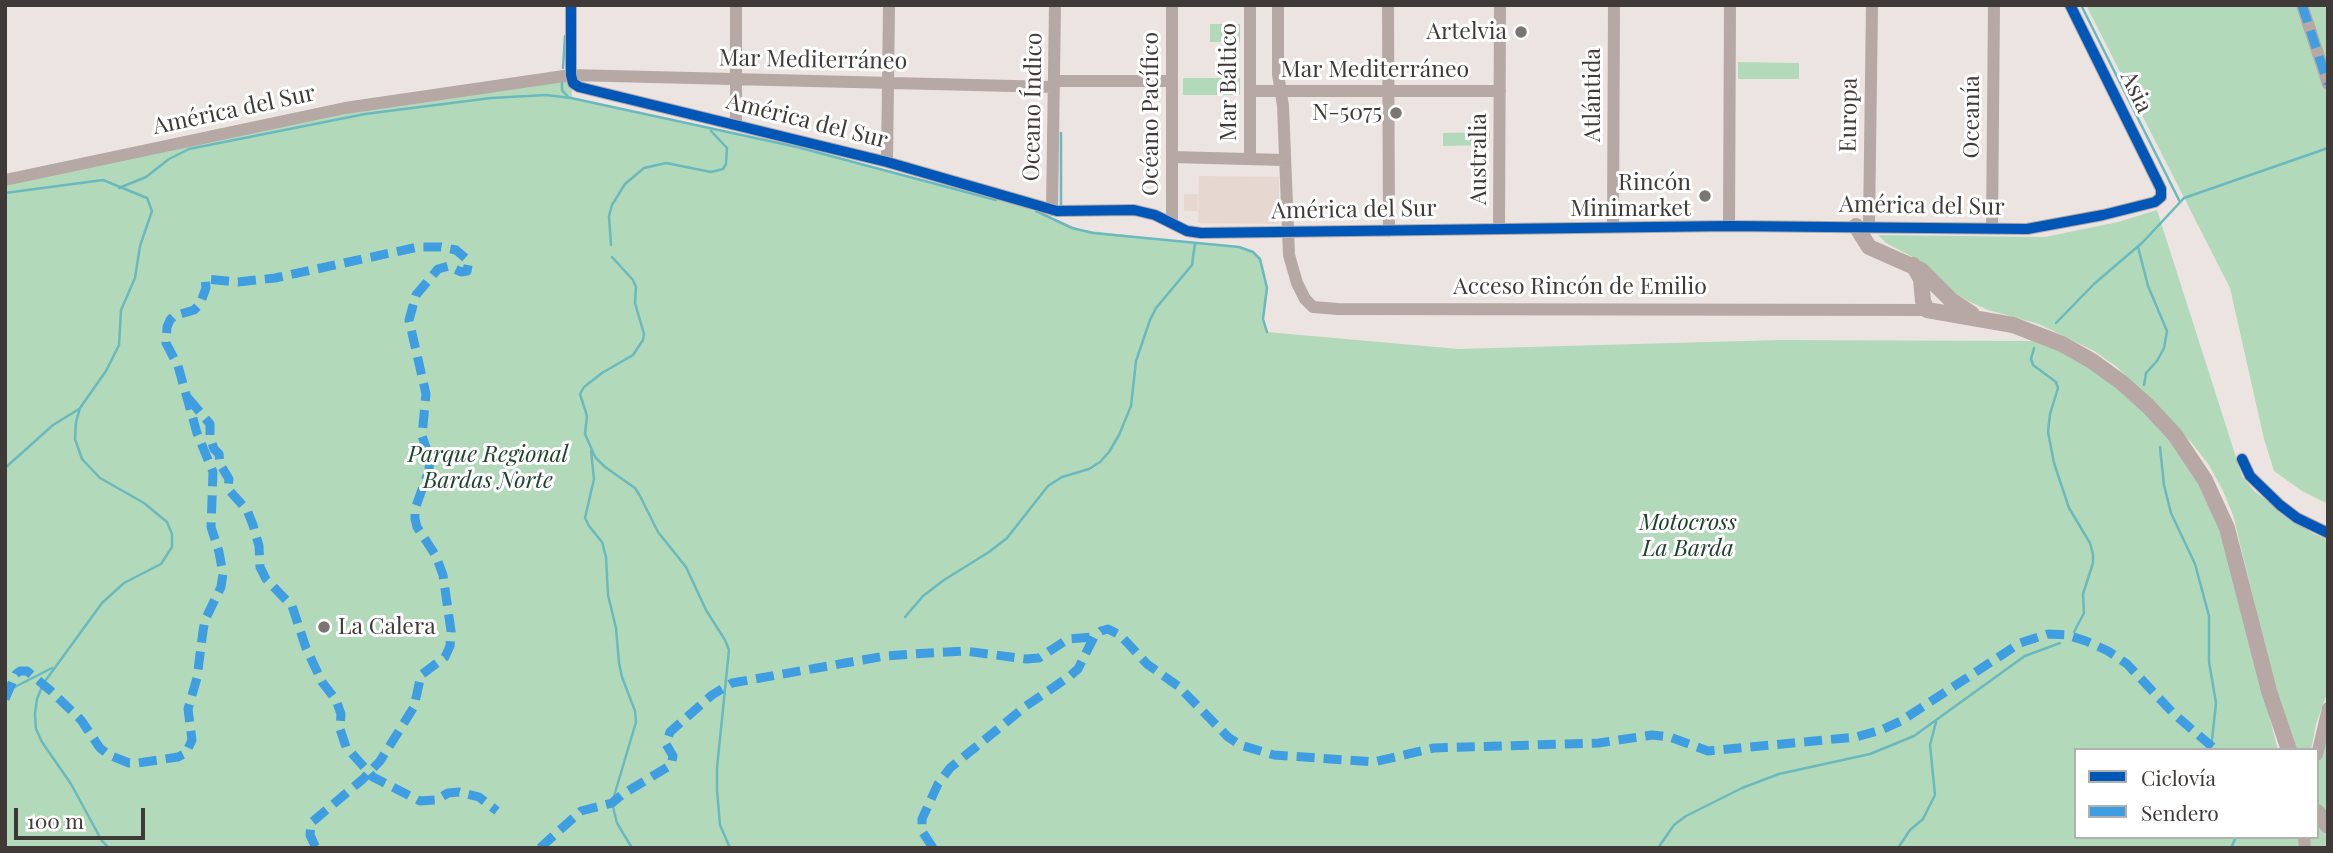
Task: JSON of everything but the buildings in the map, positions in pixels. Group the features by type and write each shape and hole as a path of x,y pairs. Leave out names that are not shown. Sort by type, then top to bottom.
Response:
{"main road":[{"name":"Acceso Rincón de Emilio","path":"1862,226 1865,243 1873,250 1913,265 1926,273 1951,300 1980,318"},
{"path":"1913,265 1921,279 1923,301 1927,310"},
{"name":"Acceso Rincón de Emilio","path":"1927,310 1980,318 2029,330 2062,344 2121,382 2142,400 2185,449 2214,496 2227,528 2269,691 2288,748"}],"street":[{"path":"571,5 571,75"},
{"path":"736,5 736,124"},
{"path":"887,162 889,5"},
{"name":"Oceano Índico","path":"1052,210 1055,5"},
{"name":"Océano Pacífico","path":"1172,5 1172,222"},
{"name":"Mar Báltico","path":"1250,5 1250,159"},
{"path":"1278,5 1288,233"},
{"path":"1388,5 1389,231"},
{"name":"Australia","path":"1499,229 1500,5"},
{"name":"Atlántida","path":"1613,228 1614,5"},
{"path":"1729,226 1730,5"},
{"name":"Europa","path":"1862,226 1872,5"},
{"name":"Oceanía","path":"1992,228 1994,5"},
{"name":"Asia","path":"2070,5 2161,189 2161,197"},
{"path":"2302,5 2328,84"},
{"name":"Mar Mediterráneo","path":"571,75 889,83 1054,84 1172,81"},
{"name":"América del Sur","path":"5,180 345,108 571,75 573,83 583,88 887,162 1052,210 1134,210 1155,215 1194,232 1729,226 2045,227 2155,202 2161,197"},
{"name":"Mar Mediterráneo","path":"1250,91 1500,91"},
{"path":"1172,158 1285,160"},
{"name":"Acceso Rincón de Emilio","path":"1288,233 1294,276 1305,299 1318,309 1927,310"},
{"path":"2242,459 2250,476 2280,505 2297,518 2328,533"},
{"path":"2319,748 2328,708"}],"shaded area":[{"path":"1199,176 1279,177 1279,224 1198,223"},
{"path":"1184,194 1198,194 1197,211 1184,211"}],"green space":[{"path":"2086,5 2328,5 2328,504 2302,491 2274,471 2264,439 2230,288"},
{"path":"1210,24 1240,24 1240,42 1210,42"},
{"path":"1738,62 1799,63 1799,79 1738,79"},
{"name":"Parque Regional Bardas Norte","path":"571,75 572,98 797,147 1021,206 1082,230 1247,249 1260,259 1267,288 1263,319 1267,332 1458,349 1780,340 2034,341 2050,345 2112,380 2166,432 2216,512 2277,748 2074,748 2074,839 2319,839 2319,826 2328,838 2328,848 5,848 5,180 345,108"},
{"path":"1183,78 1240,78 1240,95 1183,95"},
{"path":"1490,132 1489,145 1443,146 1443,133"},
{"path":"2157,210 2242,476 2254,491 2312,533 2328,540 2328,691 2316,724 2311,748 2295,748 2276,691 2233,515 2209,465 2191,442 2117,367 2094,351 2039,324 1988,310 1968,301 1952,291 1918,260 1886,243 1878,235 2045,237 2118,222"},
{"path":"2328,708 2328,826 2319,815 2319,748"}],"waterway":[{"path":"2081,5 2180,202"},
{"path":"563,68 565,36"},
{"path":"562,82 562,90 568,97"},
{"path":"119,188 146,177 169,159 189,149 365,114 491,98 546,95 571,98 797,147 996,200"},
{"path":"611,245 609,216 612,205 625,184 644,168 666,163 711,172 723,169 727,148 711,131"},
{"path":"1061,133 1061,207"},
{"path":"2056,323 2094,284 2143,242 2184,198 2328,148"},
{"path":"5,193 103,180 147,198 152,211 140,246 135,278 121,310 119,345 106,371 80,408 75,439 82,459 100,478 144,503 167,522 172,534 172,547 161,564 124,583 102,603 43,684 35,714 36,729 42,742 71,784 102,841 109,848"},
{"path":"1036,211 1072,228 1093,233 1239,247 1253,252 1260,259 1267,288 1263,319 1267,332"},
{"path":"905,617 923,596 1007,538 1048,486 1062,477 1089,469 1109,452 1131,406 1136,361 1150,320 1156,308 1192,265 1195,243"},
{"path":"2138,247 2148,286 2167,331 2164,348 2146,373 2144,385"},
{"path":"612,257 636,287 635,303 644,334 633,355 584,387 580,394 587,416 585,434 595,457 635,488 658,532 686,567 729,650 717,790 720,825 730,848"},
{"path":"2034,348 2031,359 2033,365 2056,382 2058,388 2048,432 2054,463 2069,508 2090,543 2093,554 2093,563 2083,594 2084,613 2074,632"},
{"path":"5,468 53,425 79,409"},
{"path":"2160,447 2164,485 2171,513 2195,564 2209,616 2209,662 2216,703 2212,740"},
{"path":"591,451 594,479 585,518 602,542 606,557 608,595 616,628 619,663 635,711 636,722 612,803 617,823 632,848"},
{"path":"1658,848 1674,825 1686,816 1742,788 1779,774 1870,754 1914,736 2025,656 2060,643"},
{"path":"5,692 52,668"},
{"path":"1898,848 1910,830 1923,819 1935,795 1930,745 1936,722"},
{"path":"2231,848 2235,839"}],"marked path":[{"path":"2302,5 2328,84"},
{"path":"5,699 16,674 27,671 81,720 100,748 109,755 129,763 138,763 178,757 186,753 192,740 188,709 197,678 205,620 221,587 223,574 211,527 213,472 197,433 178,366 166,343 170,320 174,316 194,310 200,304 206,288 205,279 238,282 275,278 418,247 456,250 469,261 467,271 461,272 449,266 438,269 416,295 409,320 426,394 422,436 430,459 429,470 415,509 415,519 417,527 436,556 443,575 451,631 450,646 445,657 421,675 414,707 380,761 311,823 310,835 316,848"},
{"path":"188,398 210,424 214,449 219,454 220,464 229,479 228,489 247,510 259,546 260,567 266,579 292,606 306,648 322,682 336,700 341,714 340,729 346,747 373,777 420,801 436,800 448,793 459,792 479,797 497,811"},
{"path":"933,848 922,831 922,819 938,784 950,768 1026,706 1078,669 1094,637 1108,629 1120,635 1147,664 1178,686 1228,737 1240,745 1274,755 1374,762 1434,748 1599,743 1652,735 1670,737 1708,751 1856,737 1901,721 2020,643 2048,634 2067,635 2086,641 2127,664 2174,714 2214,748"},
{"path":"540,848 581,811 612,803 671,765 673,756 666,744 670,732 712,695 732,683 885,656 965,651 1026,659 1039,658 1068,639 1094,637"}],"cycle path":[{"path":"571,5 571,75 573,83 579,87 887,162 1057,211 1134,210 1155,215 1187,231 1201,233 1729,226 2027,229 2155,202 2161,197 2161,189 2070,5"},
{"path":"2242,459 2250,476 2280,505 2297,518 2328,533"}],"place":[{"name":"Artelvia","path":"1521,32"},
{"name":"N-5075","path":"1396,113"},
{"name":"Rincón Minimarket","path":"1705,196"},
{"name":"La Calera","path":"324,627"}],"park label":[{"name":"Motocross La Barda","path":"1688,536"}]}
